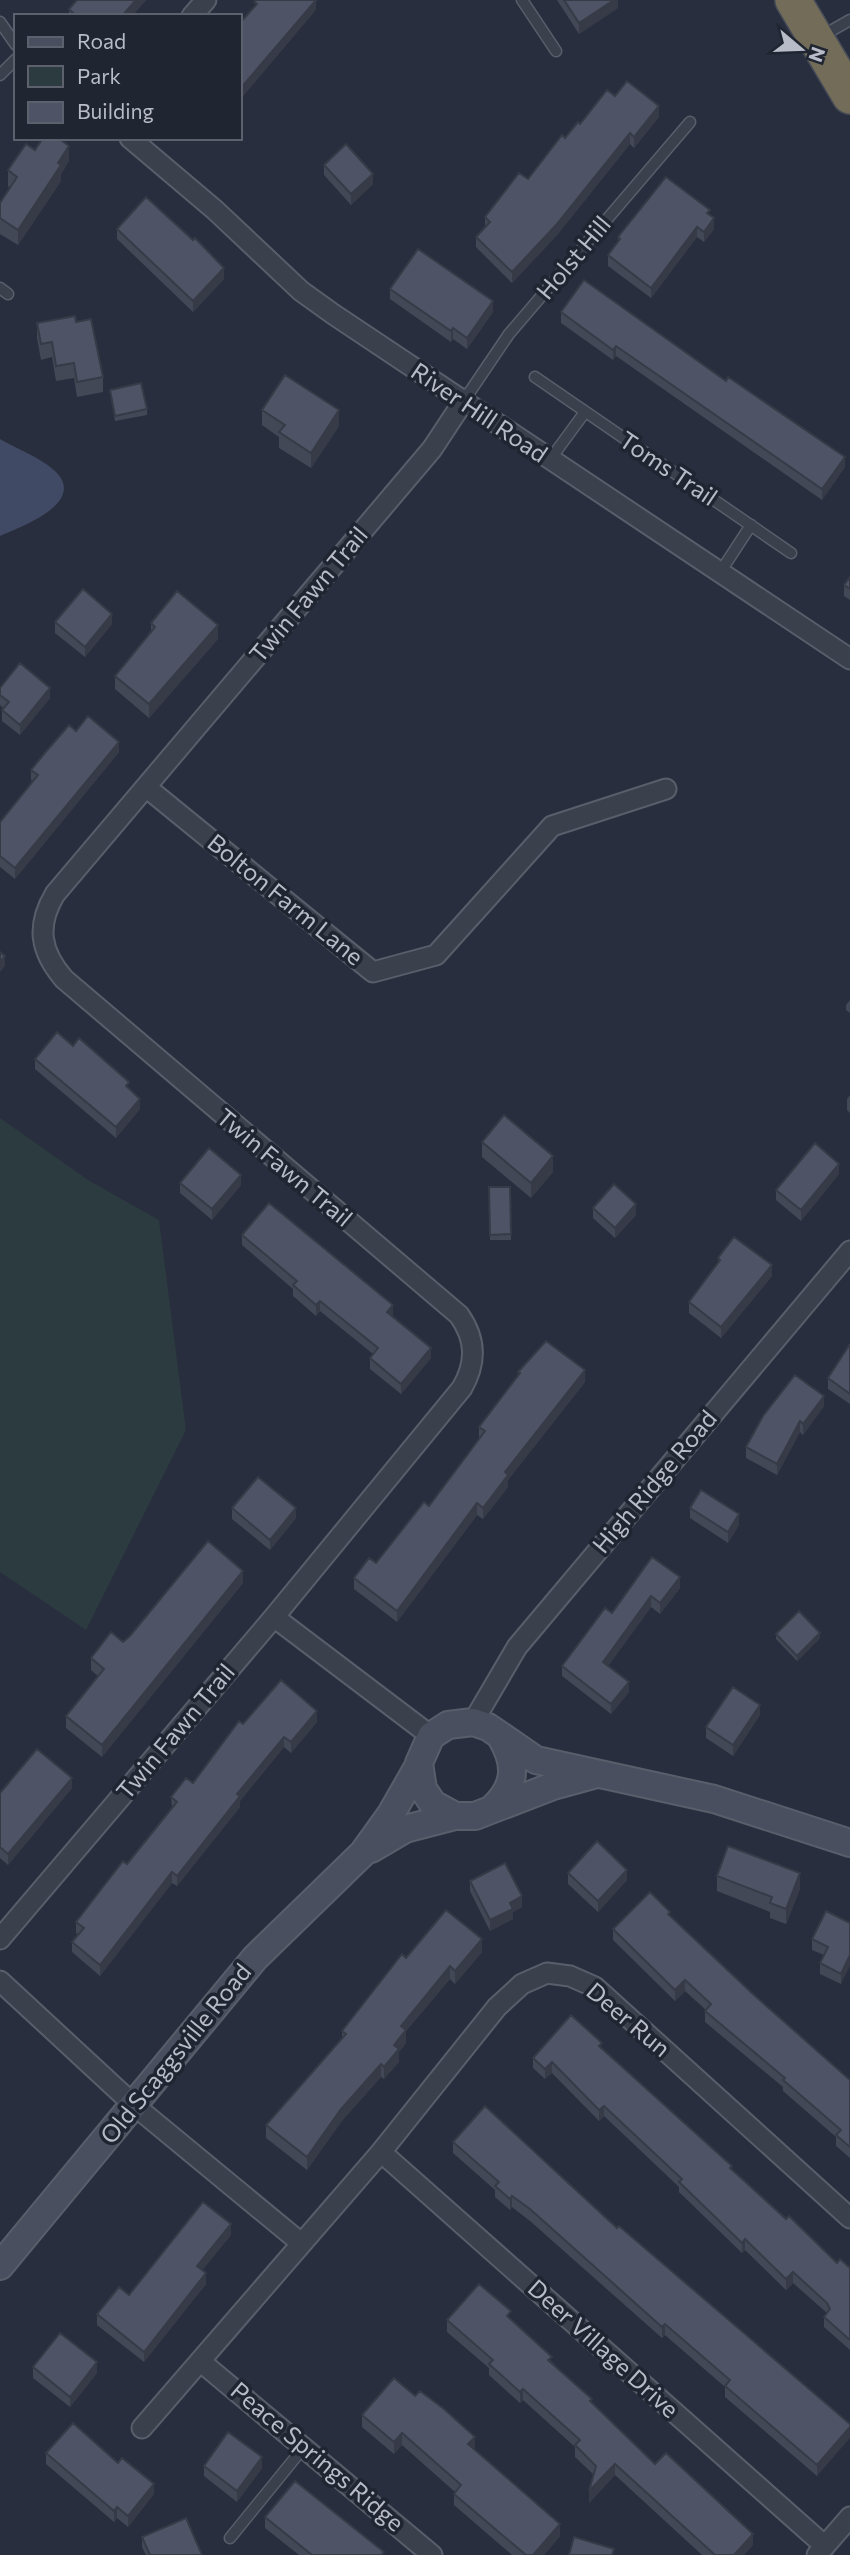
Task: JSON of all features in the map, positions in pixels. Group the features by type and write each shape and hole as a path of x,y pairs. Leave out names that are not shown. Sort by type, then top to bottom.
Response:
{"highway":[{"path":"793,0 850,96"}],"street":[{"path":"194,14 206,0"},
{"name":"River Hill Road","path":"132,140 215,209 301,290 389,353 464,399 549,461 721,571 850,659"},
{"name":"Twin Fawn Trail","path":"0,1939 274,1617 462,1388 470,1374 473,1343 468,1328 458,1315 280,1166 64,979 53,966 41,937 47,908 55,894 432,449 464,399"},
{"name":"Bolton Farm Lane","path":"146,787 373,972 436,956 552,826 666,789"},
{"name":"High Ridge Road","path":"473,1722 517,1647 850,1251"},
{"path":"274,1617 431,1736"},
{"path":"593,1775 553,1786 475,1816 455,1816 433,1804 423,1789 419,1765 422,1750 431,1736 447,1725 473,1722 488,1727 536,1760 593,1775 714,1799 850,1843"},
{"path":"491,1810 503,1798 513,1775 512,1756 501,1737"},
{"name":"Old Scaggsville Road","path":"0,2266 255,1958 363,1853 391,1814 419,1765"},
{"name":"Old Scaggsville Road","path":"363,1853 405,1829 455,1816"},
{"name":"Deer Run","path":"142,2428 381,2152 497,2007 522,1984 547,1973 570,1976 595,1987 850,2218"},
{"path":"0,1981 135,2106 301,2243"},
{"name":"Deer Village Drive","path":"381,2152 821,2551"},
{"name":"Peace Springs Ridge","path":"200,2361 426,2553"},
{"path":"821,2551 850,2517"}],"lane":[{"path":"522,0 556,51"},
{"path":"815,40 850,20"},
{"path":"0,22 14,42"},
{"path":"0,75 14,60"},
{"name":"Holst Hill","path":"464,399 509,334 690,122"},
{"name":"Toms Trail","path":"535,377 791,552"},
{"path":"549,461 585,412"},
{"path":"721,571 751,526"},
{"path":"230,2538 304,2447"}],"green space":[{"path":"0,1118 88,1180 159,1220 186,1430 86,1630 0,1572"}],"water":[{"path":"0,439 30,454 57,473 63,484 63,495 46,513 0,536"}],"building":[{"path":"77,0 136,0 124,14 74,14 69,9"},
{"path":"316,0 242,87 242,21 257,4 254,2"},
{"path":"564,0 614,0 579,23"},
{"path":"627,81 659,106 634,137 630,133 557,224 512,272 476,237 490,222 485,217 519,173 528,179 562,135 565,138 578,122 580,124 607,90 615,96"},
{"path":"42,140 61,140 69,146 58,163 61,165 18,230 0,218 0,203 17,177 8,170 26,144 35,150"},
{"path":"346,144 373,174 351,194 324,165"},
{"path":"666,177 710,210 707,213 714,218 704,232 697,227 651,288 608,255 620,239 618,237"},
{"path":"146,197 193,240 195,238 224,268 193,301 117,229"},
{"path":"418,249 493,301 467,338 453,328 451,331 390,289"},
{"path":"584,280 726,381 728,377 845,457 822,489 616,346 613,350 561,312"},
{"path":"75,316 76,322 91,319 103,377 77,382 74,363 56,366 52,342 41,344 37,323"},
{"path":"285,375 339,410 311,453 279,432 285,425 262,410"},
{"path":"141,383 147,409 115,416 110,390"},
{"path":"850,577 850,589 844,585"},
{"path":"83,589 112,614 85,647 55,622"},
{"path":"177,591 218,625 149,704 115,676 155,627 151,623"},
{"path":"20,663 50,688 20,725 2,710 9,702 0,695 0,688"},
{"path":"88,716 119,742 15,868 0,856 0,822 38,775 31,770 44,754 69,725 76,731"},
{"path":"57,1032 73,1046 79,1038 129,1082 126,1086 140,1099 116,1127 35,1059"},
{"path":"504,1115 553,1156 531,1183 482,1142"},
{"path":"815,1143 839,1164 801,1210 776,1190"},
{"path":"209,1148 241,1175 212,1209 180,1183"},
{"path":"614,1184 636,1204 615,1228 593,1208"},
{"path":"489,1187 510,1187 511,1234 490,1235"},
{"path":"269,1203 393,1305 387,1312 431,1348 401,1384 370,1358 378,1348 320,1301 316,1305 293,1285 297,1281 242,1235"},
{"path":"734,1237 772,1265 721,1327 689,1302"},
{"path":"546,1341 585,1370 505,1472 508,1475 483,1508 477,1503 397,1611 354,1578 369,1558 376,1563 424,1502 429,1506 485,1431 479,1427 520,1373 518,1372"},
{"path":"850,1344 850,1394 828,1378"},
{"path":"795,1375 824,1396 803,1424 800,1421 777,1464 746,1447 763,1416"},
{"path":"258,1477 296,1508 270,1540 232,1508"},
{"path":"701,1490 739,1514 728,1532 690,1508"},
{"path":"208,1541 243,1571 102,1745 66,1716 104,1669 91,1658 111,1632 123,1642 130,1636"},
{"path":"652,1557 680,1577 660,1603 651,1596 603,1662 629,1682 611,1704 562,1666 605,1608 612,1613"},
{"path":"799,1611 820,1633 797,1656 776,1634"},
{"path":"281,1680 317,1711 291,1742 284,1737 237,1794 240,1796 177,1876 172,1872 100,1965 72,1942 84,1928 76,1922 123,1861 127,1864 177,1802 171,1797 186,1778 193,1783 239,1721 243,1724"},
{"path":"733,1687 760,1705 733,1745 706,1727"},
{"path":"37,1749 72,1778 8,1854 0,1847 0,1793"},
{"path":"597,1841 627,1870 598,1901 568,1873"},
{"path":"728,1846 800,1873 786,1909 770,1903 772,1897 717,1876"},
{"path":"505,1863 522,1896 510,1903 513,1909 490,1920 470,1881"},
{"path":"650,1892 670,1912 668,1914 754,1995 850,2080 850,2147 836,2135 841,2130 783,2080 785,2078 705,2011 711,2004 685,1980 675,1990 613,1929"},
{"path":"446,1910 482,1939 455,1971 450,1966 401,2026 406,2030 394,2045 399,2049 384,2067 381,2064 341,2109 307,2157 266,2125 346,2034 342,2031 402,1954 406,1958"},
{"path":"826,1911 850,1923 850,1955 841,1974 820,1963 828,1947 812,1939"},
{"path":"571,2015 602,2043 599,2046 732,2166 730,2168 786,2219 789,2216 837,2263 840,2259 850,2268 850,2340 824,2317 830,2309 827,2303 793,2272 786,2279 745,2239 742,2243 679,2182 682,2179 604,2106 599,2110 552,2062 545,2069 533,2058"},
{"path":"485,2106 617,2228 619,2226 850,2424 817,2465 725,2386 730,2380 665,2324 662,2327 530,2209 512,2196 510,2199 495,2186 499,2182 453,2142"},
{"path":"203,2202 231,2224 197,2266 206,2273 144,2352 97,2314 119,2287 129,2295"},
{"path":"479,2284 511,2311 507,2316 552,2357 548,2360 592,2399 590,2401 655,2464 666,2453 753,2534 734,2555 715,2555 615,2464 589,2491 596,2466 575,2445 580,2440 523,2389 520,2392 489,2364 493,2360 447,2320"},
{"path":"60,2333 97,2362 70,2397 33,2367"},
{"path":"394,2378 415,2396 420,2391 444,2409 475,2437 468,2444 560,2524 533,2555 526,2555 454,2494 461,2485 402,2433 394,2442 362,2415"},
{"path":"73,2423 118,2463 122,2458 154,2484 128,2516 117,2507 114,2511 46,2453"},
{"path":"228,2432 262,2457 237,2491 204,2466"},
{"path":"295,2481 384,2552 381,2555 312,2555 265,2517"},
{"path":"186,2518 202,2555 150,2555 142,2537"},
{"path":"574,2537 614,2549 612,2555 569,2555"}]}
